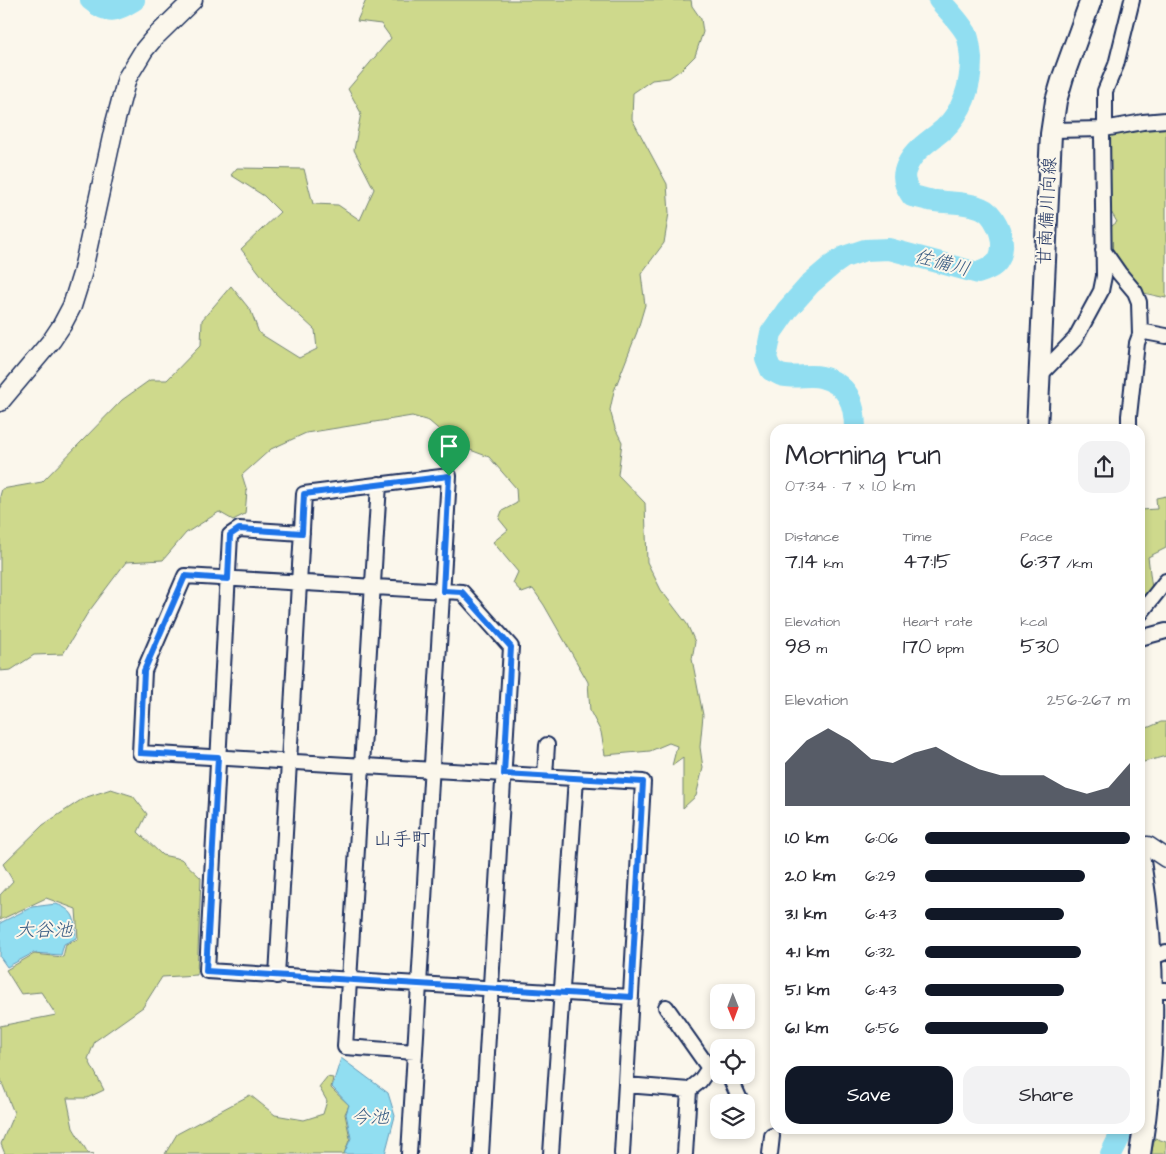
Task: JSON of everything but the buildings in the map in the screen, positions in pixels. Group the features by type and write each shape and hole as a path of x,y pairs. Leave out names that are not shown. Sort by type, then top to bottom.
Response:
{"main road":[{"name":"甘南備川向線","path":"1037,424 1052,130 1056,101 1063,77 1091,0"},
{"path":"1145,898 1158,955 1159,990 1145,1121"},
{"path":"1140,1154 1143,1134"}],"street":[{"path":"0,402 52,340 72,306 82,274 117,114 127,78 149,44 193,0"},
{"path":"1039,376 1075,339 1100,291 1104,276 1105,91 1116,65 1132,0"},
{"path":"1052,130 1104,129 1166,120"},
{"path":"1103,249 1118,273 1135,292 1139,302 1140,335 1136,353 1129,424"},
{"path":"1140,335 1145,332 1166,336"},
{"path":"277,976 304,494 449,476 409,1154"},
{"path":"378,484 345,1047 415,1052"},
{"path":"302,533 239,529 230,535 206,971 631,997"},
{"path":"481,1154 504,774 511,647 462,592 185,576 144,671 140,753 432,769 504,774 643,782 622,1154"},
{"path":"1145,608 1166,581"},
{"path":"1145,637 1166,631"},
{"path":"545,776 547,745"},
{"path":"551,1154 576,778"},
{"path":"1145,846 1148,846 1166,858"},
{"path":"666,1007 710,1062"},
{"path":"626,1085 689,1090 710,1071"},
{"path":"685,1154 689,1090"},
{"path":"770,1154 772,1136"}],"green space":[{"path":"366,0 691,0 692,6 701,19 703,32 695,56 682,69 669,78 652,80 633,93 632,119 667,184 669,213 664,243 641,274 645,305 637,332 614,391 610,410 615,428 622,442 618,475 645,503 647,562 661,590 687,624 695,642 692,659 703,715 700,747 703,768 696,796 683,808 683,758 672,766 677,746 669,743 650,751 605,755 601,732 590,711 588,682 533,589 522,593 513,583 518,572 493,542 508,530 499,519 502,511 517,503 516,488 489,457 457,445 429,421 412,416 306,433 271,449 242,475 247,491 245,514 233,520 219,512 186,533 163,560 126,562 87,614 63,654 34,655 11,670 0,671 0,496 2,489 42,482 122,400 150,380 167,380 201,345 202,320 231,286 251,311 259,333 299,358 317,349 315,330 275,293 241,249 280,212 264,196 231,175 237,168 304,169 313,204 338,205 360,220 374,189 354,150 361,113 348,89 391,38 381,24 357,21"},
{"path":"1160,125 1166,126 1166,298 1139,292 1105,246 1107,230 1117,222 1107,205 1106,135"},
{"path":"1166,496 1166,548 1148,557 1152,589 1145,595 1145,510 1157,509 1156,498"},
{"path":"1161,722 1166,722 1166,756 1145,762 1145,726 1147,728"},
{"path":"111,789 133,796 147,814 138,832 162,855 181,859 201,878 197,975 162,977 143,1007 95,1041 88,1059 104,1090 87,1098 67,1098 73,1128 88,1153 94,1154 5,1154 1,1144 14,1113 0,1078 0,1026 56,1015 41,992 21,994 6,970 34,954 63,957 66,944 78,939 76,909 46,898 0,920 0,895 13,881 3,864 43,825 84,798"},
{"path":"327,1077 333,1078 331,1088 349,1105 345,1114 350,1138 344,1154 165,1154 177,1134 250,1095 275,1115 304,1120 323,1114 327,1101 319,1087"},
{"path":"1155,1138 1166,1142 1166,1154 1151,1154"}],"water":[{"name":"大谷池","path":"56,904 71,913 76,938 64,944 61,955 33,953 7,967 0,957 0,923 32,907"},
{"name":"今池","path":"341,1058 388,1093 395,1116 385,1154 344,1154 351,1138 346,1114 349,1105 332,1087"}],"waterway":[{"path":"91,0 103,8 112,10 134,0"},
{"name":"佐備川","path":"855,424 851,403 844,390 838,384 821,377 786,376 771,370 766,358 771,333 787,310 811,283 831,266 844,257 865,250 889,249 978,273 995,264 1000,258 1001,253 1002,242 999,230 990,214 981,208 970,205 912,196 905,181 905,171 916,152 944,129 957,114 965,97 970,79 971,59 967,36 957,20 939,0"},
{"name":"佐備川","path":"1111,1154 1119,1134"}],"district":[{"name":"山手町","path":"402,839"}],"route":[{"path":"449,476 443,591 462,592 511,647 504,774 643,782 631,997 206,971 218,757 140,753 144,671 185,576 228,579 230,535 239,529 302,533 304,494 449,476"}]}
